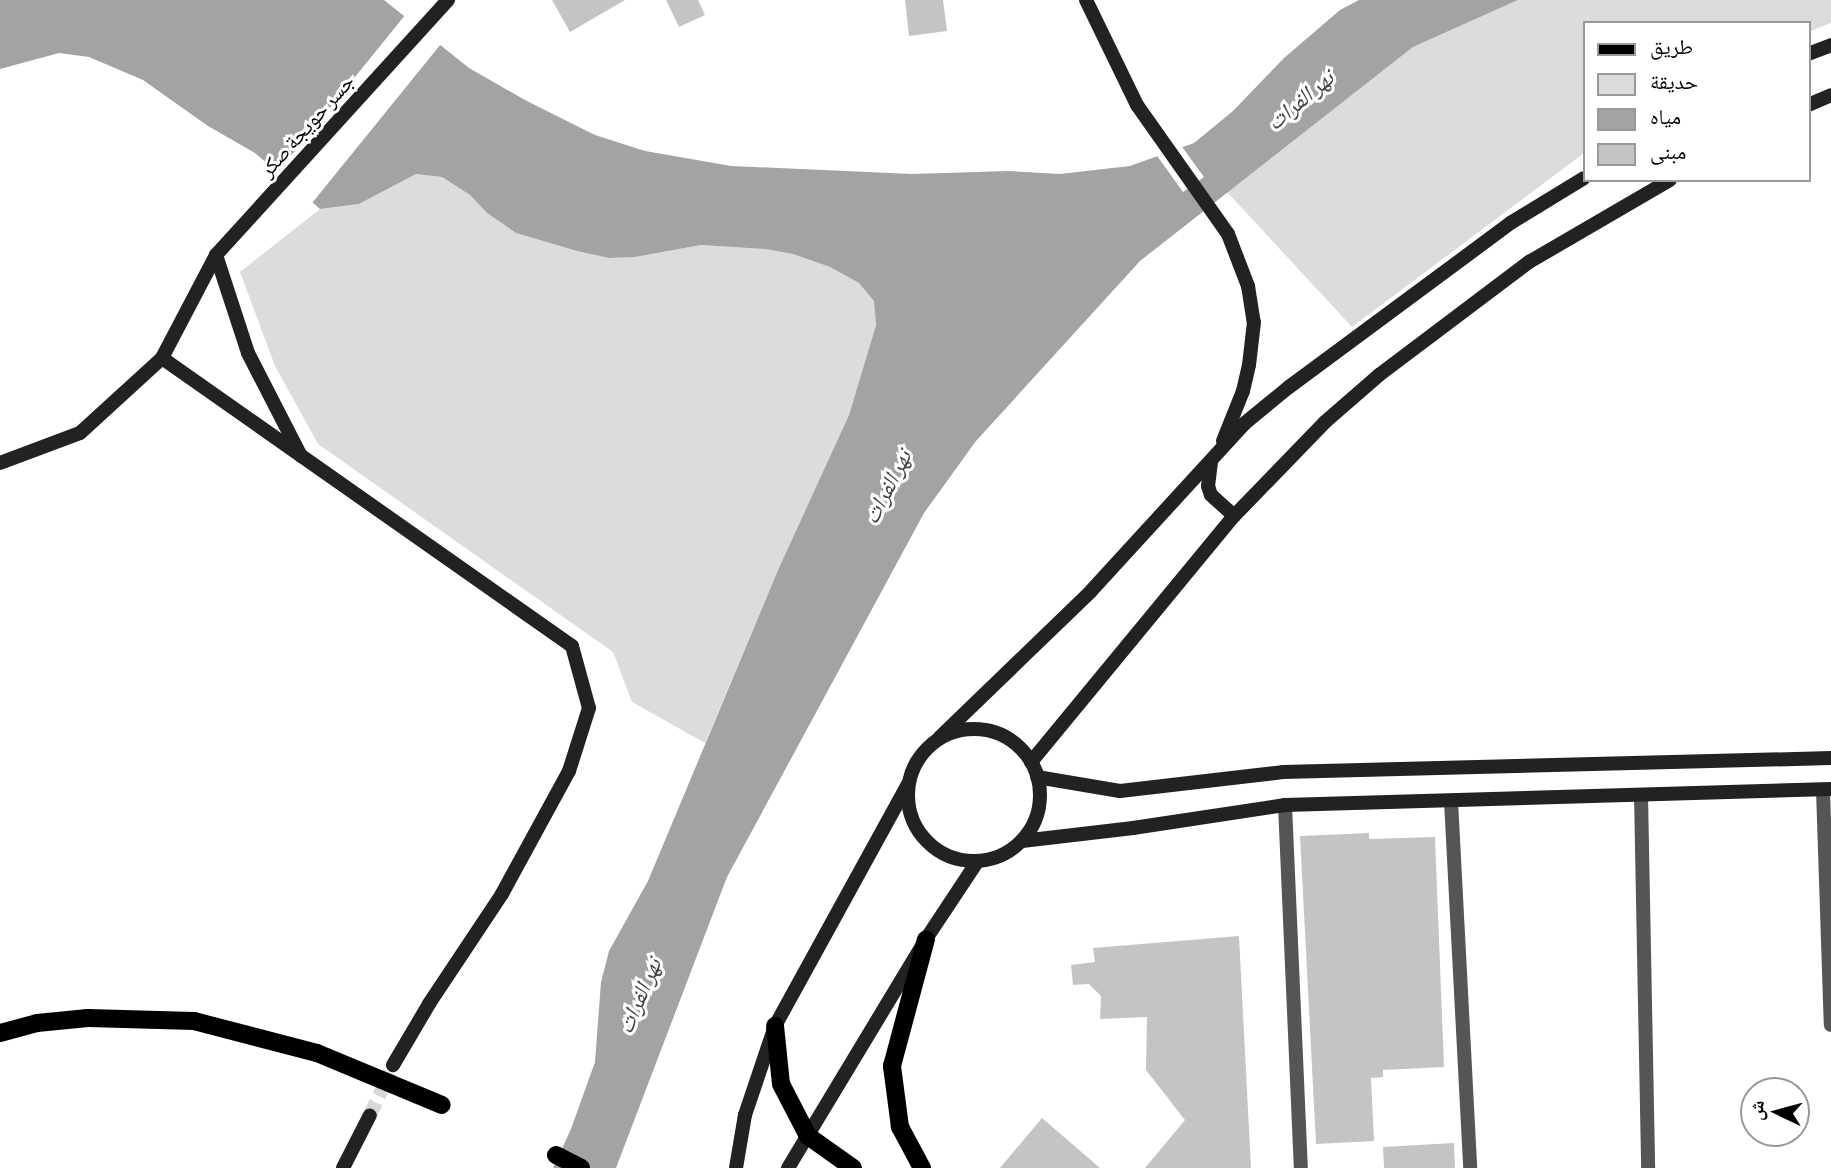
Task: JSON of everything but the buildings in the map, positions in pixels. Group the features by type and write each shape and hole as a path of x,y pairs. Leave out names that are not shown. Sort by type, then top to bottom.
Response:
{"main road":[{"name":"جسر حويجة صكر","path":"0,463 80,433 162,358 216,255 448,0"},
{"path":"1086,0 1113,60 1148,122 1228,234 1252,304 1254,322 1243,391 1212,461 1208,486 1211,495 1234,516"},
{"path":"1810,53 1831,45"},
{"path":"1810,104 1831,95"},
{"path":"736,1168 744,1115 775,1026 908,785 914,766 925,751 1076,608 1245,423 1289,387 1512,222 1582,179"},
{"path":"1031,762 1234,516 1325,422 1379,374 1529,262 1667,182"},
{"path":"216,255 248,353 302,459"},
{"path":"162,358 302,459 572,646 589,708 569,771 509,882 393,1065"},
{"path":"908,785 908,804 914,823 924,839 939,852 957,860 976,862 1009,852 1022,841 1034,822 1040,800 1037,777 1031,762 1017,745 999,734 978,729 957,731 939,738"},
{"path":"1037,777 1120,791 1283,772 1831,758"},
{"path":"1022,841 1133,828 1285,805 1827,790"},
{"path":"788,1168 926,939 976,862"},
{"path":"922,1168 900,1127 892,1066 926,939"},
{"path":"0,1033 37,1023 88,1018 194,1021 317,1053 442,1105"},
{"path":"775,1026 781,1084 808,1136 853,1168"},
{"path":"343,1168 370,1115"},
{"path":"556,1155 581,1168"}],"street":[{"path":"1827,790 1831,1025"},
{"path":"1641,795 1648,1168"},
{"path":"1451,801 1470,1168"},
{"path":"1285,805 1301,1168"}],"green space":[{"path":"1518,0 1831,0 1831,23 1810,31 1810,21 1582,21 1582,154 1352,327 1227,192 1413,47"},
{"path":"416,174 442,177 470,195 487,213 516,233 577,251 609,258 635,257 701,245 764,249 793,254 830,267 859,283 874,301 876,325 849,415 778,570 705,743 632,702 613,652 318,444 275,366 240,272 320,209 359,204"}],"water":[{"name":"نهر الفرات","path":"0,0 384,0 469,68 595,135 645,151 731,166 912,174 1009,171 1060,174 1130,166 1194,143 1233,111 1284,58 1340,10 1359,0 1518,0 1413,47 1140,261 976,441 924,513 727,877 616,1168 553,1168 571,1129 595,1062 601,982 609,951 648,881 778,570 849,415 876,325 874,301 859,283 830,267 793,254 765,249 701,245 635,257 609,258 577,251 516,233 487,213 470,195 442,177 416,174 359,204 320,209 255,153 208,126 143,80 89,57 59,53 0,69"}],"pier":[{"path":"406,14 442,43 311,204 276,175"},
{"path":"1180,144 1204,177 1183,192 1155,153"}],"tunnel":[{"path":"370,1115 390,1072"}]}
